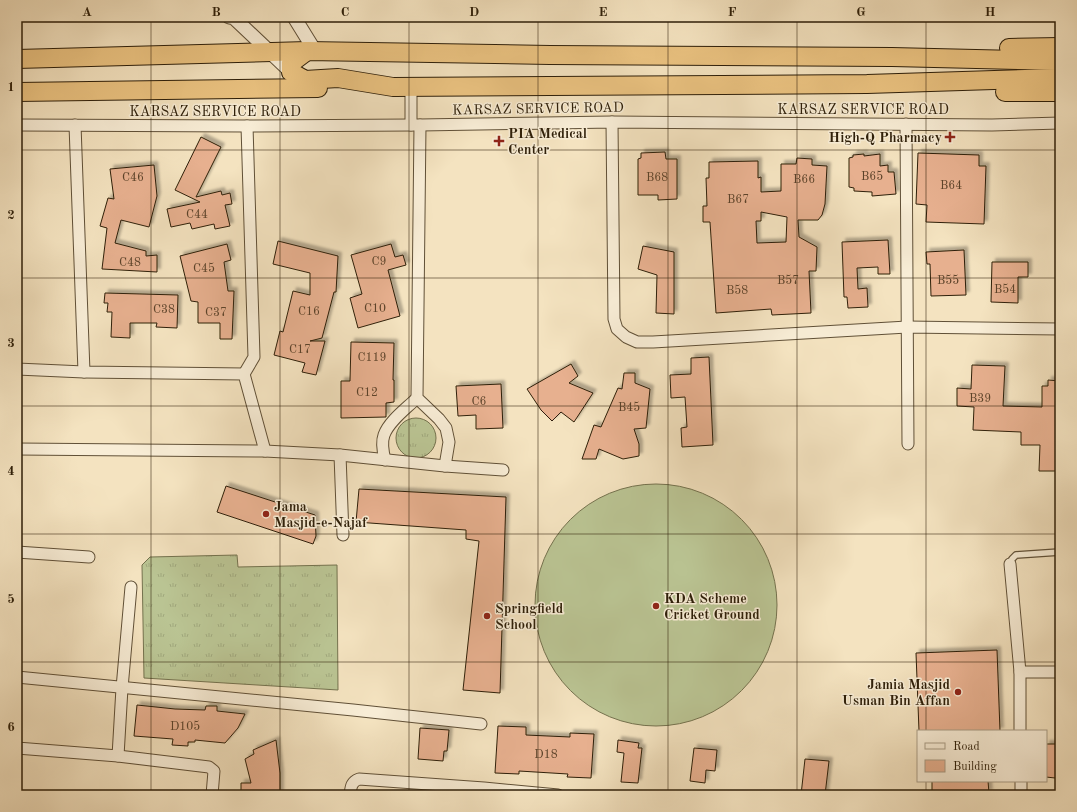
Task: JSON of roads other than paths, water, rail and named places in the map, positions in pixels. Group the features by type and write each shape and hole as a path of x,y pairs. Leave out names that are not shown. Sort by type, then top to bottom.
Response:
{"highway":[{"path":"892,57 1017,48 1060,47"},
{"path":"311,51 291,64 291,72 305,80 338,78 402,87"},
{"path":"17,59 311,51 550,55 892,57 1060,61"},
{"path":"17,92 402,87 867,84 1060,78"},
{"path":"867,84 918,92 1060,92"}],"street":[{"path":"229,17 234,18 291,72"},
{"path":"294,17 311,51"},
{"path":"402,87 416,125 418,398 446,428 449,442 445,466"},
{"path":"612,122 614,319 617,329 626,337 637,342 653,342 907,327 1060,329"},
{"name":"KARSAZ SERVICE ROAD","path":"17,125 247,126 612,122 992,125 1060,123"},
{"path":"906,124 908,444"},
{"path":"75,125 84,372"},
{"path":"247,126 254,357 244,374 265,451"},
{"path":"17,369 84,372 244,374"},
{"path":"385,460 383,450 384,435 391,424 418,398"},
{"path":"17,449 265,451 340,455 445,466 503,470"},
{"path":"340,455 343,535"},
{"path":"17,552 89,557"},
{"path":"1010,564 1020,672 1020,730"},
{"path":"118,756 122,688 131,587"},
{"path":"1020,672 1060,672"},
{"path":"17,677 481,724"},
{"path":"17,748 118,756 210,767 214,771 212,795"},
{"path":"350,795 351,784 360,779 484,791 558,795"},
{"path":"1021,782 1021,795"}],"lane":[{"path":"1010,564 1016,555 1060,552"}],"place":[{"name":"High-Q Pharmacy","path":"950,137"},
{"name":"PIA Medical Center","path":"499,141"},
{"name":"Jama Masjid-e-Najaf","path":"266,514"},
{"name":"KDA Scheme Cricket Ground","path":"656,606"},
{"name":"Springfield School","path":"487,616"},
{"name":"Jamia Masjid Usman Bin Affan","path":"958,692"}]}
